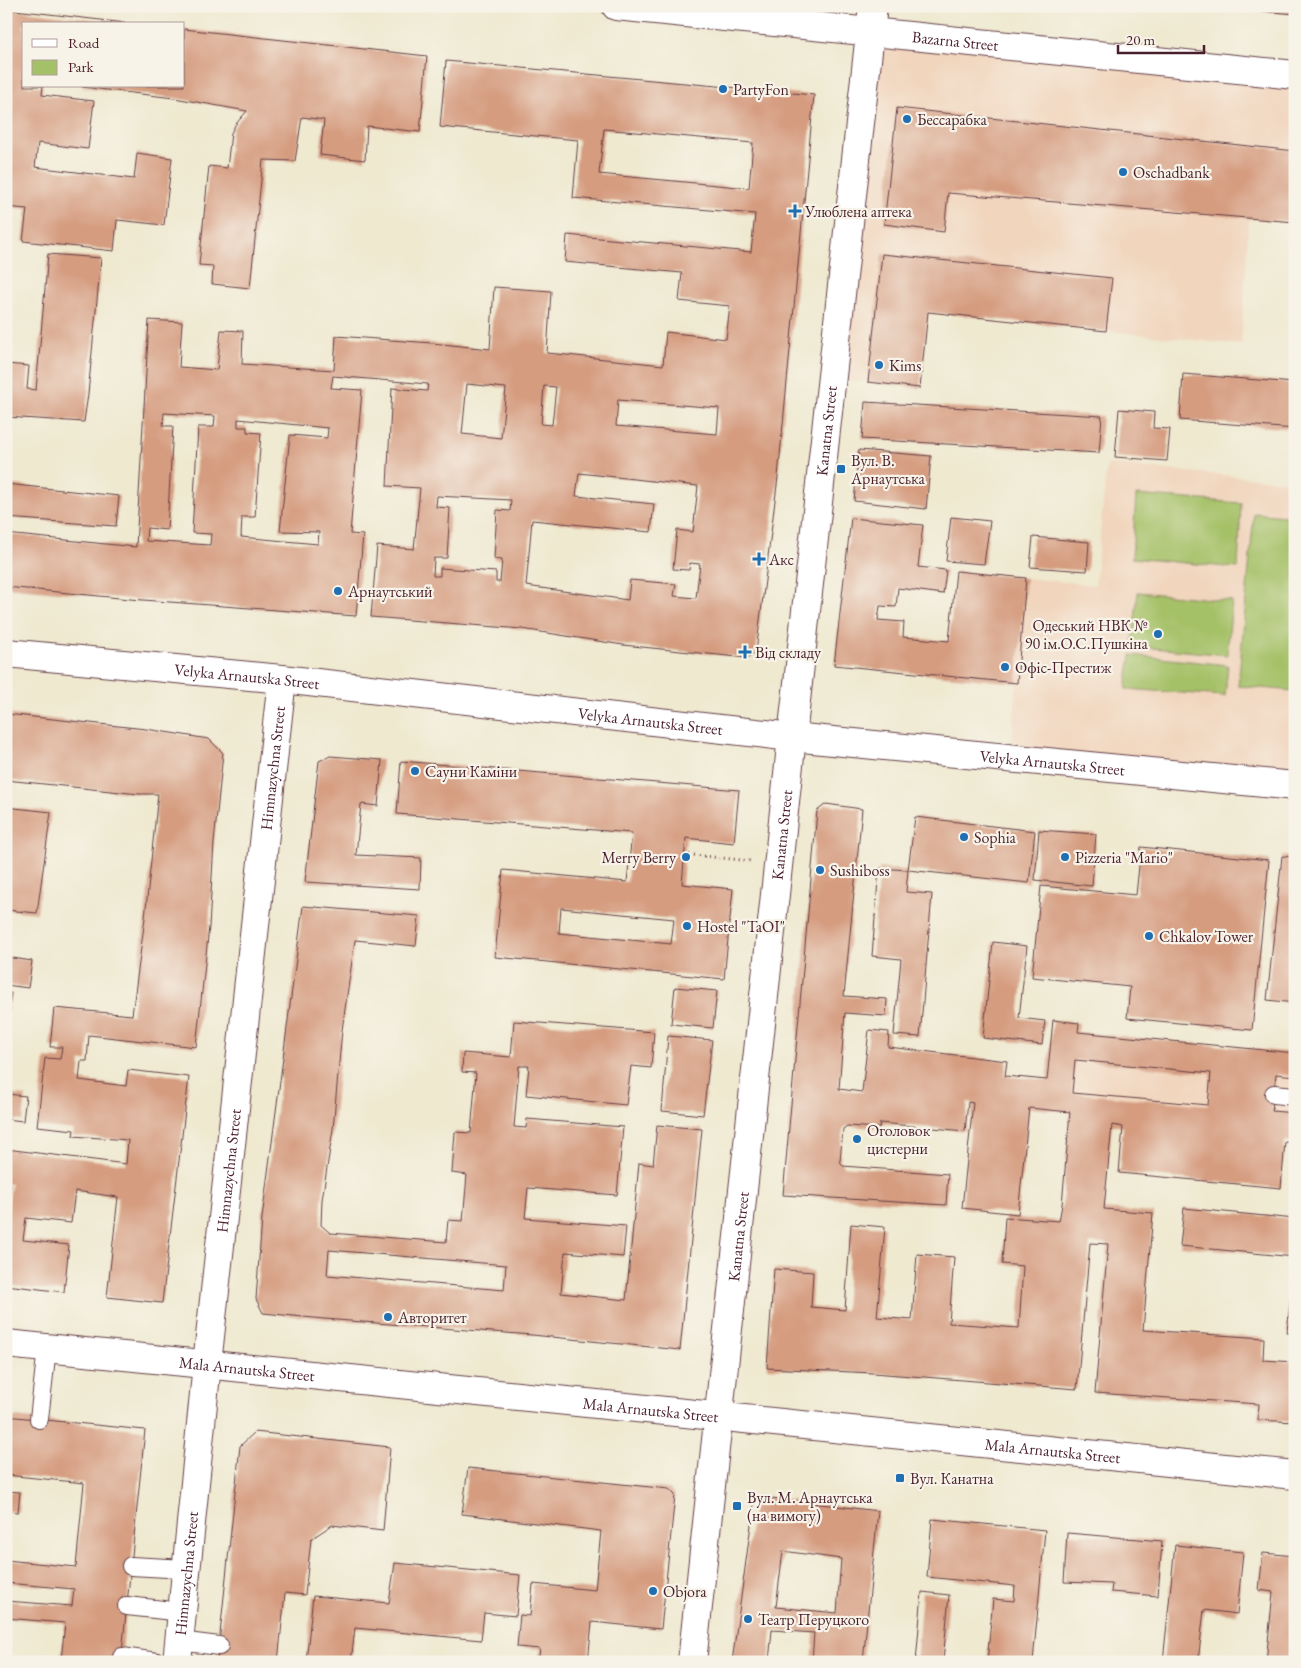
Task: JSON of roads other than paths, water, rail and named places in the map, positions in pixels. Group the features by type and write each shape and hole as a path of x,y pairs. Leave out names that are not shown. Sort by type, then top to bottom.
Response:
{"main road":[{"name":"Bazarna Street","path":"616,6 871,19 1295,75"},
{"name":"Kanatna Street","path":"692,1662 871,19"},
{"name":"Velyka Arnautska Street","path":"6,653 282,679 792,736 1295,786"},
{"name":"Himnazychna Street","path":"178,1651 207,1364 282,679"},
{"name":"Mala Arnautska Street","path":"6,1344 1295,1475"}],"lane":[{"path":"1274,1094 1295,1096"},
{"path":"39,1419 47,1348"},
{"path":"131,1566 186,1569"},
{"path":"127,1606 182,1612"},
{"path":"178,1651 219,1646"},
{"path":"122,1657 157,1662"}],"place":[{"name":"PartyFon","path":"723,89"},
{"name":"Бессарабка","path":"907,119"},
{"name":"Oschadbank","path":"1123,172"},
{"name":"Улюблена аптека","path":"795,211"},
{"name":"Kims","path":"879,365"},
{"name":"Вул. В. Арнаутська","path":"841,469"},
{"name":"Акс","path":"759,559"},
{"name":"Арнаутський","path":"338,591"},
{"name":"Одеський НВК № 90 ім.О.С.Пушкіна","path":"1158,634"},
{"name":"Від складу","path":"745,652"},
{"name":"Офіс-Престиж","path":"1005,667"},
{"name":"Сауни Каміни","path":"415,771"},
{"name":"Sophia","path":"964,837"},
{"name":"Merry Berry","path":"686,857"},
{"name":"Pizzeria \"Mario\"","path":"1065,857"},
{"name":"Sushiboss","path":"820,870"},
{"name":"Hostel \"TaOI\"","path":"687,926"},
{"name":"Chkalov Tower","path":"1149,936"},
{"name":"Оголовок цистерни","path":"857,1139"},
{"name":"Авторитет","path":"388,1317"},
{"name":"Вул. Канатна","path":"900,1478"},
{"name":"Вул. М. Арнаутська (на вимогу)","path":"737,1506"},
{"name":"Objora","path":"653,1591"},
{"name":"Театр Перуцкого","path":"748,1619"}]}
